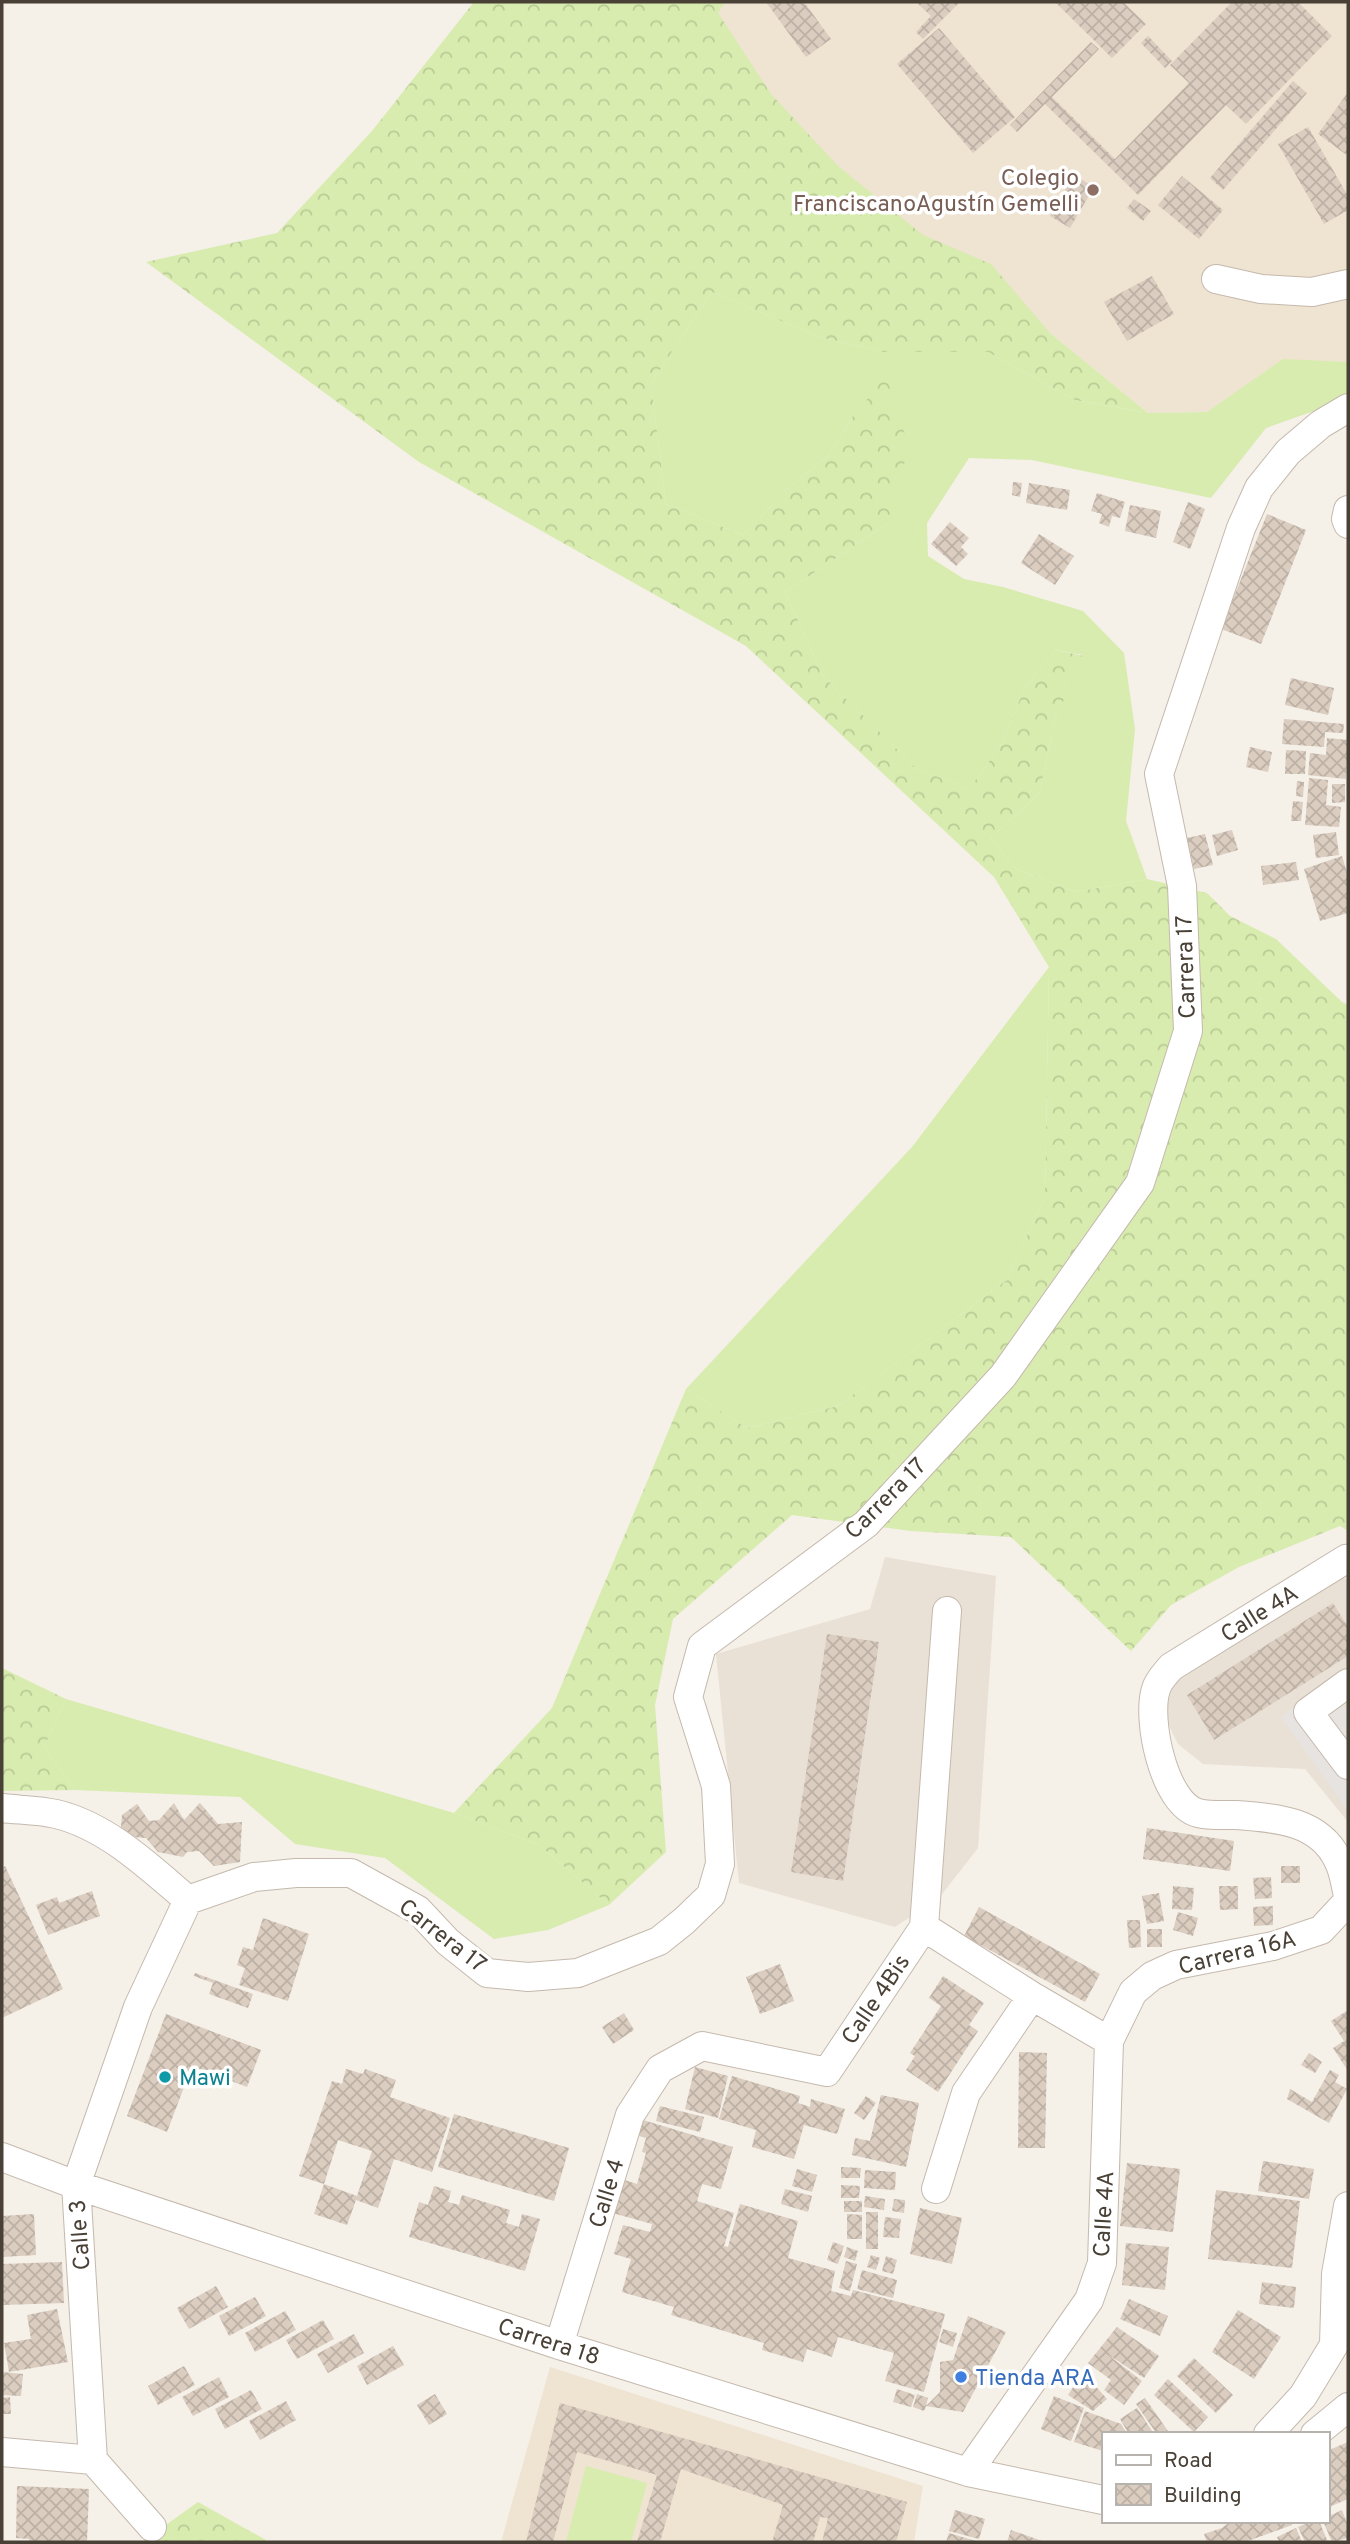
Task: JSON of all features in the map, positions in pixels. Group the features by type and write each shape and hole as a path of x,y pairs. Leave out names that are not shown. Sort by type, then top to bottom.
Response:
{"street":[{"path":"1216,279 1261,289 1312,292 1348,284"},
{"name":"Carrera 17","path":"188,1900 254,1877 296,1873 351,1873 418,1910 448,1942 487,1973 528,1977 578,1973 659,1941 710,1895 720,1864 716,1786 688,1697 702,1646 866,1524 1003,1376 1140,1183 1188,1031 1182,886 1159,774 1241,528 1259,488 1288,452 1321,424 1348,408"},
{"path":"1348,510 1348,524"},
{"name":"Calle 4A","path":"1171,1667 1347,1559"},
{"path":"947,1611 924,1927 1032,1996 1110,2041"},
{"name":"Carrera 16A","path":"1110,2041 1133,1992 1152,1976 1176,1965 1273,1946 1321,1930 1348,1898 1339,1862 1328,1842 1314,1830 1290,1822 1197,1813 1178,1800 1167,1780 1152,1720 1156,1688 1171,1667"},
{"path":"1348,1684 1308,1712 1348,1765"},
{"path":"2,1808 57,1814 91,1827 140,1859 188,1900"},
{"name":"Calle 3","path":"93,2460 76,2185 138,2007 188,1900"},
{"name":"Calle 4Bis","path":"681,2057 702,2046 827,2072 924,1927"},
{"path":"936,2189 966,2093 1032,1996"},
{"name":"Calle 4A","path":"968,2472 1089,2300 1102,2263 1110,2041"},
{"name":"Calle 4","path":"559,2345 630,2115 660,2069 681,2057"},
{"name":"Carrera 18","path":"2,2157 76,2185 559,2345 968,2472 1102,2500"},
{"path":"1270,2432 1303,2396 1334,2345 1348,2206"},
{"path":"1317,2432 1348,2407"},
{"path":"2,2452 93,2460 152,2527"}],"shaded area":[{"name":"Colegio FranciscanoAgustín Gemelli","path":"672,2 1348,2 1348,362 1283,360 1207,412 1148,413 1050,333 920,252"},
{"path":"885,1557 996,1576 978,1848 939,1898 895,1927 739,1883 716,1654 870,1609"},
{"path":"1332,1572 1348,1580 1348,1822 1305,1769 1203,1764 1178,1744 1163,1714 1161,1677"},
{"path":"1328,1683 1348,1711 1348,1811 1281,1717"},
{"path":"550,2367 923,2486 914,2542 501,2542"}],"green space":[{"path":"474,2 725,2 718,13 771,94 838,166 923,235 991,264 1050,333 1148,413 1075,400 988,352 883,352 820,337 712,292 651,383 666,504 743,535 788,488 828,456 851,419 886,376 909,447 887,524 785,592 823,676 916,768 969,789 1001,745 1025,687 1056,650 1084,656 1056,717 1039,794 990,838 1016,869 1076,892 1147,879 1207,893 1230,916 1276,939 1348,1005 1348,1531 1340,1526 1239,1567 1171,1605 1131,1651 1011,1537 911,1531 792,1515 673,1619 655,1705 666,1852 609,1905 539,1845 454,1813 552,1708 686,1389 747,1428 838,1406 1007,1280 1045,1197 1049,967 994,877 746,646 419,462 146,262 277,233 372,131"},
{"path":"712,292 820,337 883,352 988,352 1075,400 1148,413 1207,412 1283,359 1348,362 1348,399 1266,428 1211,498 1032,460 969,458 927,523 928,556 964,579 1003,587 1083,611 1124,653 1135,729 1126,821 1147,879 1076,892 1016,869 990,838 1039,794 1056,717 1083,655 1056,650 1025,687 1001,745 969,789 916,768 823,676 785,592 887,524 886,377 851,419 828,456 788,488 743,535 666,504 651,383"},
{"path":"1049,967 1045,1197 1007,1280 838,1406 747,1428 686,1389 912,1147"},
{"path":"2,1668 66,1699 44,1747 75,1790 2,1791"},
{"path":"66,1699 454,1813 539,1845 609,1905 548,1930 494,1939 385,1858 295,1844 240,1797 75,1790 44,1747"},
{"path":"586,2466 647,2483 631,2542 566,2542"},
{"path":"198,2502 266,2540 142,2542"}],"building":[{"path":"766,2 804,2 831,39 806,57"},
{"path":"916,2 960,2 923,39 916,32 931,16"},
{"path":"1055,2 1123,2 1146,24 1112,58"},
{"path":"1232,2 1298,2 1332,36 1246,124 1226,105 1138,195 1045,104 1017,132 1010,125 1091,42 1099,49 1052,97 1115,159 1189,83 1170,65"},
{"path":"939,28 1015,117 973,153 897,64"},
{"path":"1148,36 1172,61 1165,68 1141,43"},
{"path":"1293,81 1307,93 1223,190 1210,178"},
{"path":"1348,92 1348,156 1318,134"},
{"path":"1308,127 1348,196 1348,210 1324,224 1278,144"},
{"path":"1074,175 1094,187 1070,228 1050,216"},
{"path":"1182,176 1223,210 1199,239 1158,205"},
{"path":"1134,199 1151,211 1143,221 1127,208"},
{"path":"1152,276 1174,314 1127,341 1104,302"},
{"path":"1013,482 1022,483 1020,497 1012,495"},
{"path":"1029,483 1070,490 1067,510 1026,503"},
{"path":"1097,493 1125,502 1120,518 1112,516 1109,527 1099,523 1102,514 1091,511"},
{"path":"1188,502 1205,509 1190,549 1173,542"},
{"path":"1130,505 1161,511 1156,538 1125,531"},
{"path":"1267,514 1306,530 1261,644 1221,629"},
{"path":"950,522 969,538 961,547 968,554 956,566 931,544"},
{"path":"1039,534 1074,556 1055,585 1021,563"},
{"path":"1291,678 1334,688 1328,715 1285,705"},
{"path":"1284,719 1344,724 1343,733 1325,732 1324,747 1282,744"},
{"path":"1327,738 1348,740 1346,779 1308,775 1310,753 1326,755"},
{"path":"1250,747 1272,752 1268,772 1246,767"},
{"path":"1286,750 1306,751 1305,774 1285,774"},
{"path":"1309,778 1328,780 1326,805 1341,807 1339,827 1305,825"},
{"path":"1297,781 1304,782 1303,797 1296,796"},
{"path":"1332,784 1345,784 1345,802 1332,803"},
{"path":"1293,801 1303,802 1301,821 1291,821"},
{"path":"1232,830 1238,850 1217,856 1212,835"},
{"path":"1336,832 1339,855 1316,858 1313,835"},
{"path":"1205,834 1213,865 1194,869 1187,838"},
{"path":"1342,856 1348,876 1348,913 1320,921 1304,869"},
{"path":"1296,862 1299,880 1263,885 1261,866"},
{"path":"1333,1603 1346,1624 1348,1622 1348,1656 1214,1740 1187,1695"},
{"path":"827,1634 879,1642 843,1881 791,1872"},
{"path":"174,1803 184,1820 200,1803 218,1824 242,1822 240,1862 214,1866 199,1851 187,1852 183,1857 158,1852 146,1838 120,1836 122,1815 137,1804 149,1821 159,1820"},
{"path":"1147,1828 1234,1841 1230,1871 1143,1859"},
{"path":"5,1866 63,1989 2,2018 2,1868"},
{"path":"1281,1866 1300,1866 1300,1883 1281,1883"},
{"path":"1271,1877 1272,1898 1255,1899 1253,1878"},
{"path":"1173,1886 1194,1888 1192,1910 1172,1909"},
{"path":"1219,1886 1238,1886 1238,1909 1220,1910"},
{"path":"92,1891 100,1916 48,1935 36,1905 57,1897 59,1903"},
{"path":"1159,1893 1164,1921 1147,1924 1142,1896"},
{"path":"1273,1906 1273,1925 1254,1926 1253,1907"},
{"path":"979,1907 1100,1974 1085,2002 964,1936"},
{"path":"1178,1912 1198,1918 1193,1936 1173,1930"},
{"path":"263,1918 309,1934 288,2001 239,1985 245,1968 237,1965 243,1947 253,1950"},
{"path":"1127,1920 1140,1920 1141,1947 1129,1948"},
{"path":"1147,1929 1162,1929 1162,1947 1147,1947"},
{"path":"780,1964 794,2001 760,2014 746,1977"},
{"path":"195,1973 253,1994 248,2008 209,1994 213,1983 194,1976"},
{"path":"943,1976 984,2003 969,2025 978,2031 938,2092 906,2070 915,2056 910,2053 941,2006 929,1998"},
{"path":"1348,2010 1348,2071 1333,2048 1344,2041 1331,2021"},
{"path":"624,2013 634,2030 613,2044 602,2027"},
{"name":"Mawi","path":"166,2014 261,2050 247,2087 192,2066 167,2132 127,2116"},
{"path":"1019,2052 1047,2053 1045,2148 1018,2148"},
{"path":"1309,2053 1322,2062 1315,2073 1301,2065"},
{"path":"695,2067 728,2076 718,2118 685,2109"},
{"path":"346,2069 363,2074 365,2069 396,2080 390,2097 450,2118 432,2172 394,2159 378,2208 356,2200 347,2225 314,2214 324,2184 299,2176 332,2081 342,2084","holes":["338,2140 372,2151 357,2196 324,2184"]},
{"path":"1330,2070 1339,2075 1335,2082 1347,2089 1329,2123 1287,2099 1290,2089 1312,2102"},
{"path":"732,2076 800,2096 798,2103 810,2107 811,2099 845,2109 837,2134 804,2125 794,2159 752,2147 756,2130 719,2119"},
{"path":"881,2095 919,2103 906,2167 852,2155 855,2138 870,2141"},
{"path":"866,2096 876,2103 864,2120 854,2113"},
{"path":"660,2106 704,2117 700,2132 656,2121"},
{"path":"454,2114 569,2148 554,2201 438,2167"},
{"path":"633,2117 733,2147 721,2189 702,2184 697,2201 734,2213 724,2246 728,2247 740,2204 798,2221 788,2258 835,2271 831,2291 851,2296 853,2290 945,2314 924,2392 885,2381 894,2353 838,2337 832,2357 807,2349 803,2362 762,2350 764,2343 671,2315 674,2307 622,2292 631,2259 614,2254 623,2225 650,2232 652,2224 609,2212 618,2178 637,2184 646,2153 642,2152 646,2138 629,2133"},
{"path":"1263,2161 1314,2169 1309,2199 1258,2191"},
{"path":"1127,2163 1180,2169 1173,2232 1120,2226"},
{"path":"841,2167 861,2168 860,2178 841,2178"},
{"path":"797,2169 817,2175 812,2192 792,2186"},
{"path":"865,2170 896,2172 895,2190 864,2188"},
{"path":"841,2185 860,2186 859,2198 841,2198"},
{"path":"434,2186 451,2191 448,2202 459,2205 462,2195 510,2210 506,2223 519,2227 522,2214 540,2219 525,2271 409,2237 419,2202 428,2205"},
{"path":"785,2189 812,2196 808,2212 781,2204"},
{"path":"1216,2190 1300,2201 1292,2268 1208,2259"},
{"path":"865,2196 885,2199 884,2210 864,2207"},
{"path":"894,2199 905,2200 904,2213 892,2211"},
{"path":"844,2201 862,2201 862,2212 844,2212"},
{"path":"920,2208 962,2218 952,2264 910,2254"},
{"path":"866,2212 878,2212 878,2249 866,2249"},
{"path":"34,2214 36,2255 2,2257 2,2216"},
{"path":"847,2214 862,2215 862,2239 847,2239"},
{"path":"885,2217 901,2219 899,2238 883,2237"},
{"path":"833,2242 844,2246 838,2264 827,2260"},
{"path":"1126,2243 1169,2247 1165,2290 1122,2285"},
{"path":"847,2247 858,2251 855,2261 844,2257"},
{"path":"871,2255 880,2258 876,2270 867,2267"},
{"path":"886,2256 897,2260 893,2274 882,2271"},
{"path":"846,2261 857,2264 850,2291 839,2288"},
{"path":"62,2262 64,2303 3,2305 2,2264"},
{"path":"862,2270 897,2280 893,2298 857,2289"},
{"path":"1262,2282 1296,2287 1294,2308 1259,2304"},
{"path":"216,2286 228,2307 189,2329 177,2308"},
{"path":"255,2297 266,2316 229,2336 219,2316"},
{"path":"1129,2299 1168,2316 1160,2336 1120,2319"},
{"path":"57,2309 68,2362 9,2372 4,2343 31,2339 27,2315"},
{"path":"1238,2310 1281,2337 1254,2379 1212,2352"},
{"path":"285,2311 296,2330 255,2352 245,2333"},
{"name":"Tienda ARA","path":"968,2316 1006,2332 963,2412 926,2406 940,2392 940,2362 953,2360"},
{"path":"323,2320 334,2339 297,2359 286,2340"},
{"path":"1117,2327 1159,2356 1144,2378 1107,2354 1142,2381 1124,2405 1104,2390 1111,2380 1088,2363"},
{"path":"943,2329 957,2333 953,2347 939,2342"},
{"path":"354,2334 364,2353 328,2373 317,2354"},
{"path":"393,2346 404,2365 367,2385 357,2366"},
{"path":"1194,2358 1233,2395 1216,2413 1177,2376"},
{"path":"184,2366 195,2385 158,2405 148,2386"},
{"path":"2,2372 23,2374 21,2396 2,2395"},
{"path":"1083,2372 1107,2399 1093,2411 1068,2395"},
{"path":"219,2377 229,2397 193,2416 182,2397"},
{"path":"1168,2379 1208,2417 1194,2432 1154,2395"},
{"path":"897,2389 915,2395 911,2407 893,2402"},
{"path":"251,2390 262,2409 225,2429 215,2409"},
{"path":"435,2394 447,2414 429,2425 417,2405"},
{"path":"917,2394 928,2398 924,2411 913,2407"},
{"path":"1054,2396 1084,2408 1071,2441 1041,2429"},
{"path":"10,2397 11,2414 2,2414 2,2398"},
{"path":"1145,2398 1169,2432 1156,2432 1136,2404"},
{"path":"286,2401 296,2420 260,2440 249,2421"},
{"path":"560,2403 907,2502 896,2542 822,2542 828,2518 820,2517 813,2542 772,2542 783,2505 681,2469 660,2542 637,2542 657,2475 577,2452 553,2542 526,2542"},
{"path":"1137,2408 1153,2432 1128,2432 1120,2419"},
{"path":"1085,2411 1121,2424 1126,2432 1102,2432 1102,2451 1074,2442"},
{"path":"1348,2442 1348,2499 1329,2507 1329,2450"},
{"path":"17,2486 89,2489 87,2542 29,2542 29,2539 16,2538"},
{"path":"955,2510 985,2519 979,2539 949,2531"},
{"path":"1342,2510 1348,2526 1348,2538 1332,2542 1324,2523 1329,2523 1329,2516"},
{"path":"1228,2523 1292,2525 1245,2542 1207,2542 1204,2534"},
{"path":"1307,2523 1320,2523 1328,2542 1305,2542 1298,2527"},
{"path":"1296,2528 1302,2542 1279,2542 1277,2537"},
{"path":"1011,2530 1045,2542 1007,2542"},
{"path":"949,2533 979,2542 946,2542"}],"place":[{"name":"Colegio FranciscanoAgustín Gemelli","path":"1093,190"},
{"name":"Mawi","path":"165,2077"},
{"name":"Tienda ARA","path":"961,2377"}]}
